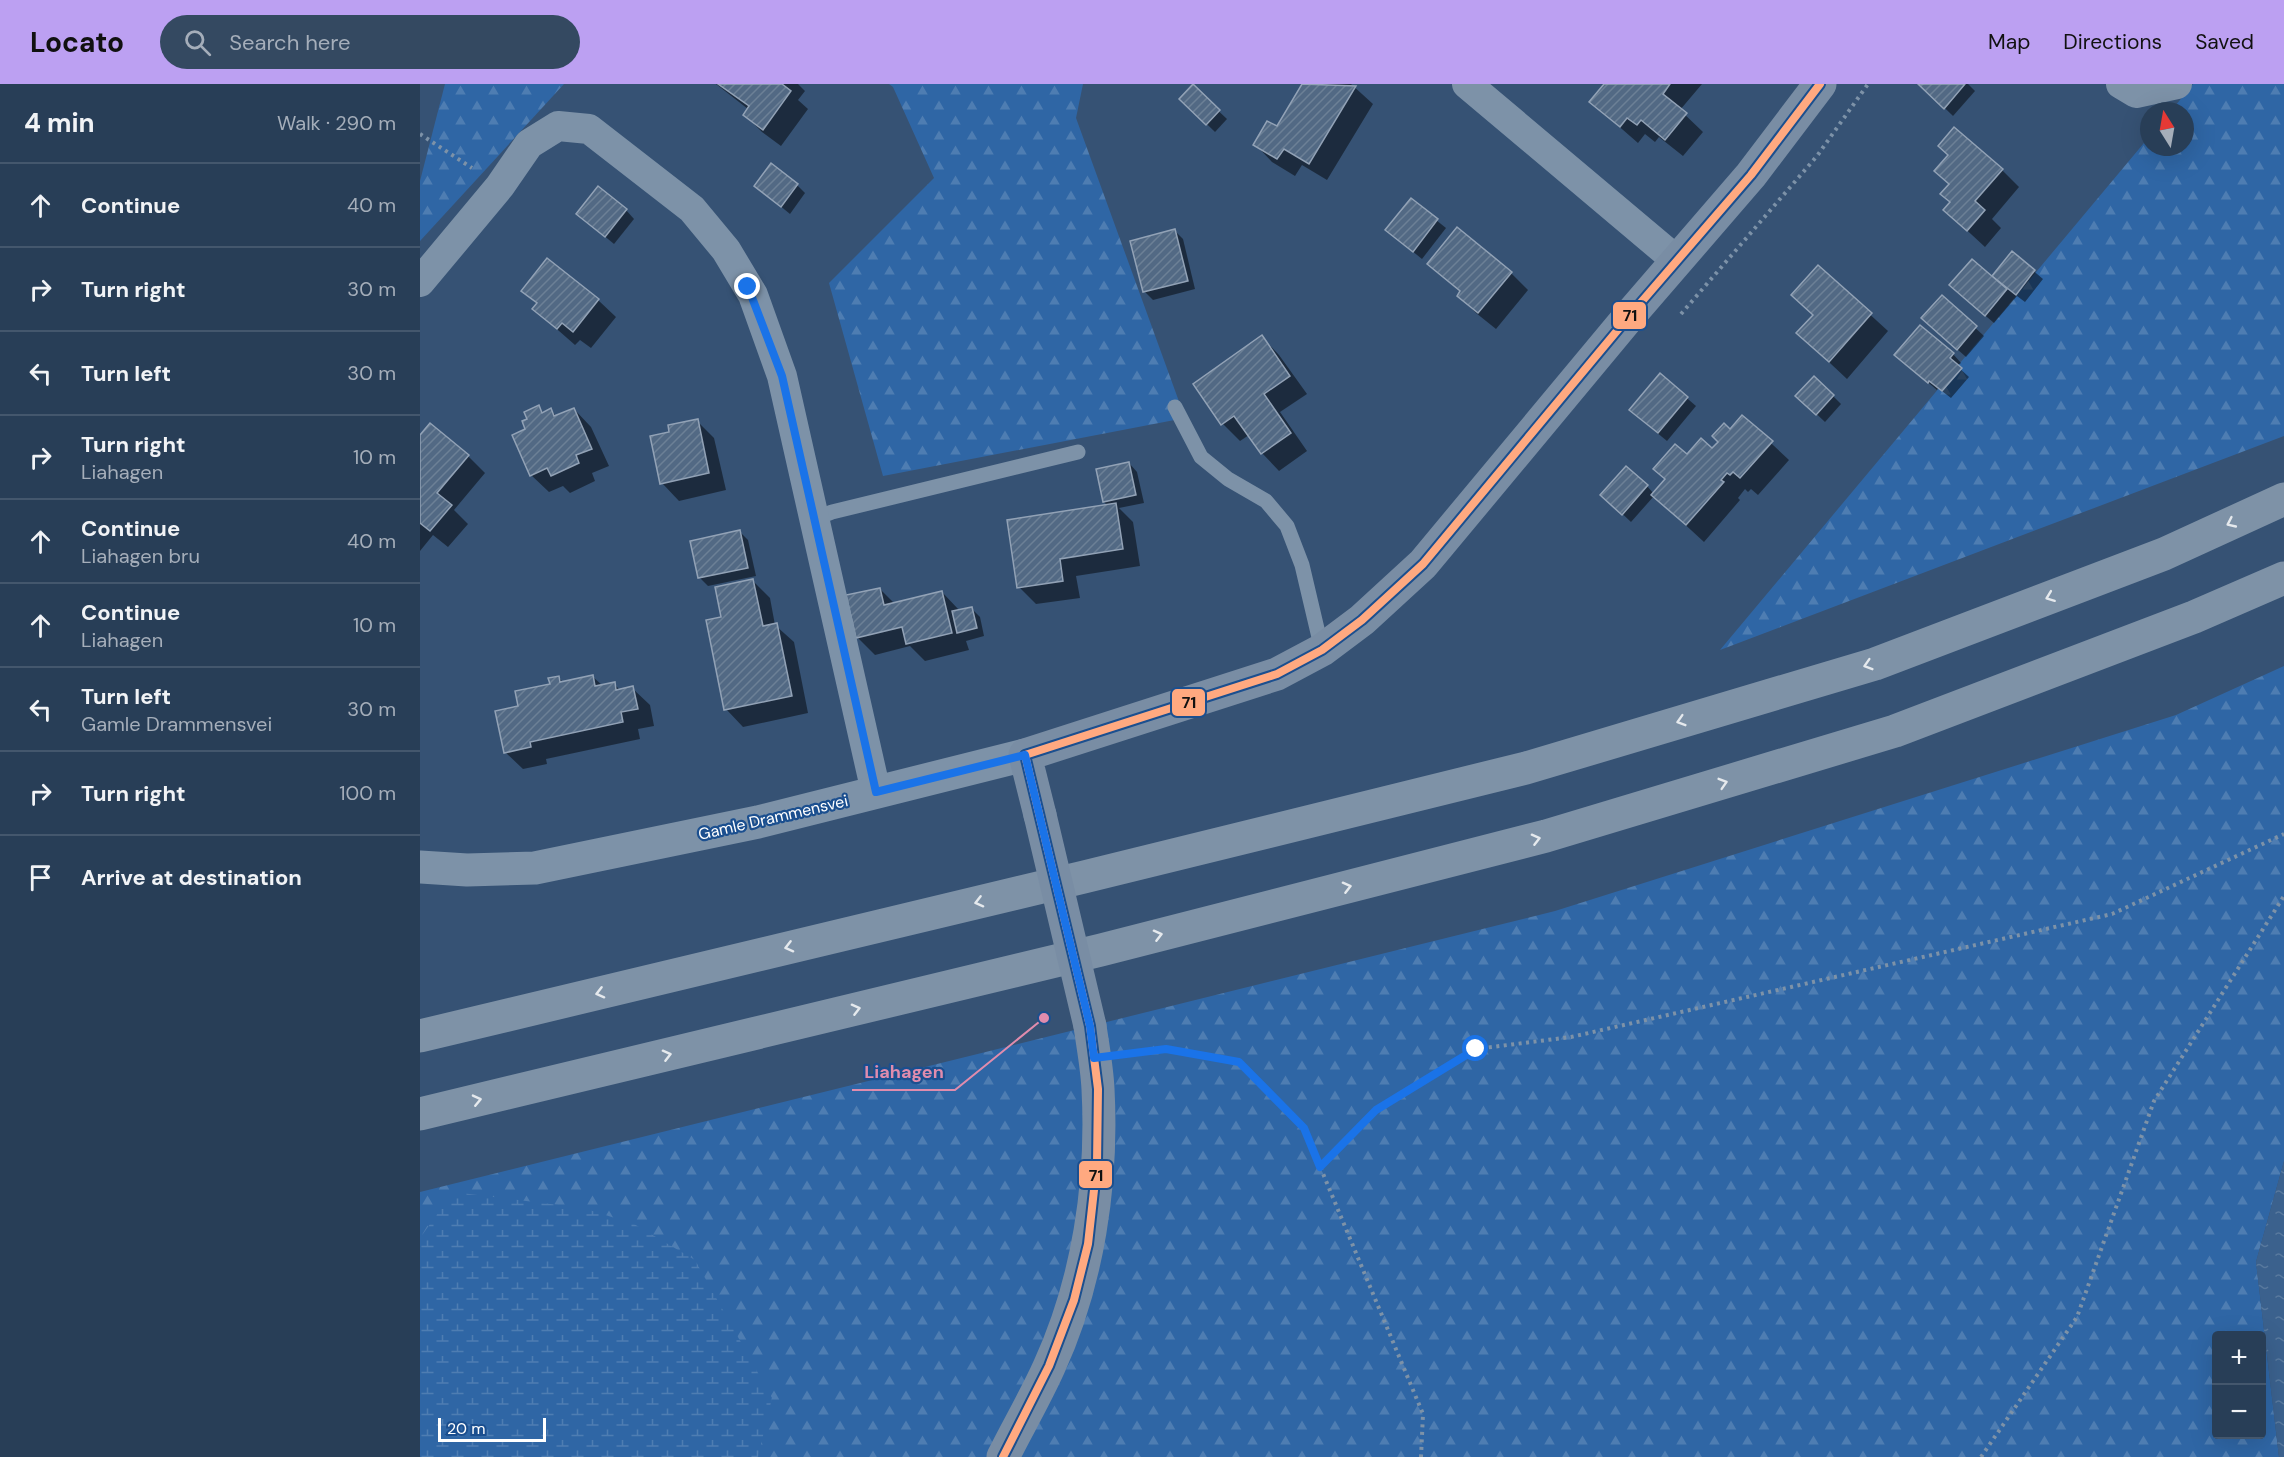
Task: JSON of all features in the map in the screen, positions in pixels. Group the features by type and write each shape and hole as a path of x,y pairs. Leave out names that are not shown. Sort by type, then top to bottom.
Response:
{"highway":[{"path":"420,1036 1084,877 1526,768 1875,664 2164,554 2284,499"},
{"path":"420,1114 1072,957 1546,837 1895,732 2194,617 2284,578"}],"main road":[{"name":"Gamle Drammensvei","path":"1025,755 1277,674 1322,650 1362,620 1423,564 1676,260 1751,175 1820,84"},
{"path":"1003,1457 1049,1366 1074,1300 1088,1244 1097,1162 1098,1089 1090,1026 1025,755"}],"street":[{"path":"1467,84 1676,260"},
{"path":"2121,84 2136,93 2177,84"},
{"path":"420,282 500,186 529,144 558,126 589,129 692,209 726,250 753,295 782,376 876,792"},
{"name":"Gamle Drammensvei","path":"420,867 467,870 535,868 758,822 1025,755"}],"lane":[{"path":"1175,407 1201,457 1228,478 1266,501 1287,526 1302,565 1322,650"},
{"path":"814,519 832,512 1078,452"}],"path":[{"path":"420,134 500,186"},
{"path":"1320,1167 1376,1110 1476,1049 1571,1037 2112,914 2284,834"},
{"path":"1981,1457 2077,1317 2154,1101 2284,896"},
{"path":"1094,1058 1166,1049 1239,1062 1304,1128 1423,1414 1421,1457"}],"green space":[{"path":"445,84 564,84 420,241 420,181"},
{"path":"889,84 1083,84 1076,118 1185,418 883,476 829,283 934,178 893,87"},
{"path":"2193,84 2284,84 2284,436 1720,650 2140,148 2140,156 2194,156 2194,102 2178,102"},
{"path":"2284,666 2284,1161 2256,1262 2264,1331 2212,1331 2212,1439 2266,1439 2266,1347 2279,1457 420,1457 420,1192 1555,911 2176,715"},
{"path":"453,1192 583,1208 634,1224 695,1260 772,1398 758,1457 420,1457 420,1238"}],"water":[{"path":"2284,1161 2284,1457 2279,1457 2266,1331 2264,1331 2256,1262"}],"building":[{"path":"718,84 782,84 791,91 763,130 743,115 749,106"},
{"path":"1193,84 1220,110 1206,125 1179,99"},
{"path":"1302,84 1356,86 1309,164 1284,149 1277,159 1253,145 1267,121 1277,126"},
{"path":"1604,84 1670,84 1663,94 1687,113 1665,140 1641,120 1637,125 1627,118 1620,127 1589,102"},
{"path":"1918,84 1965,84 1944,109"},
{"path":"1954,127 2003,169 1975,201 1985,210 1967,231 1943,210 1950,202 1940,194 1949,184 1934,171 1948,155 1938,146"},
{"path":"771,163 798,184 781,207 754,186"},
{"path":"598,186 627,209 605,237 576,214"},
{"path":"1411,198 1438,219 1413,252 1385,230"},
{"path":"1457,227 1512,272 1478,313 1457,296 1460,291 1427,264"},
{"path":"1175,229 1188,281 1143,292 1130,241"},
{"path":"2012,251 2035,270 2016,295 1992,276"},
{"path":"547,258 599,299 573,332 562,323 557,329 532,309 537,303 521,291"},
{"path":"1972,259 2007,289 1985,316 1949,285"},
{"path":"1818,265 1872,313 1829,362 1796,333 1813,315 1791,295"},
{"path":"1942,295 1977,326 1957,350 1921,318"},
{"path":"1920,325 1954,353 1950,358 1962,368 1942,391 1929,381 1928,383 1894,355"},
{"path":"1262,335 1290,376 1264,394 1291,433 1261,454 1234,416 1221,425 1193,384"},
{"path":"1660,373 1688,397 1658,433 1629,410"},
{"path":"1814,376 1834,395 1816,415 1795,396"},
{"path":"539,405 542,413 551,408 554,416 574,408 592,449 576,455 579,463 551,476 547,468 530,476 512,435 525,429 522,421 527,419 524,412"},
{"path":"1742,415 1773,441 1740,478 1733,472 1730,475 1727,473 1721,480 1724,482 1686,525 1651,495 1665,479 1653,469 1675,444 1687,454 1701,438 1712,448 1718,442 1712,436 1724,423 1730,429"},
{"path":"698,419 709,473 660,484 650,436 669,432 668,425"},
{"path":"430,423 469,455 437,493 452,505 430,531 420,523 420,435"},
{"path":"1129,462 1136,495 1103,502 1096,469"},
{"path":"1626,466 1648,485 1622,515 1600,495"},
{"path":"1116,503 1123,549 1060,559 1063,581 1017,588 1007,520"},
{"path":"740,530 748,568 698,578 690,541"},
{"path":"753,579 763,626 777,623 792,696 724,710 706,620 721,617 715,587"},
{"path":"880,588 884,605 942,591 952,633 906,644 902,627 856,638 846,595"},
{"path":"972,607 977,628 957,633 952,611"},
{"path":"593,675 595,686 615,682 616,690 633,686 638,709 621,712 623,722 530,742 531,747 504,753 495,711 518,706 515,691 550,684 548,678 559,676 560,682"}],"transit line":[{"name":"71","path":"1003,1457 1049,1366 1074,1300 1088,1244 1097,1163 1098,1089 1090,1026 1025,755 1277,674 1322,650 1362,620 1423,564 1631,314 1751,175 1820,84"}],"place":[{"name":"Liahagen","path":"1044,1018"}],"route":[{"path":"748,287 753,295 782,376 876,792 1025,755 1090,1026 1094,1058 1166,1049 1239,1062 1304,1128 1320,1167 1376,1110 1476,1049"}]}
